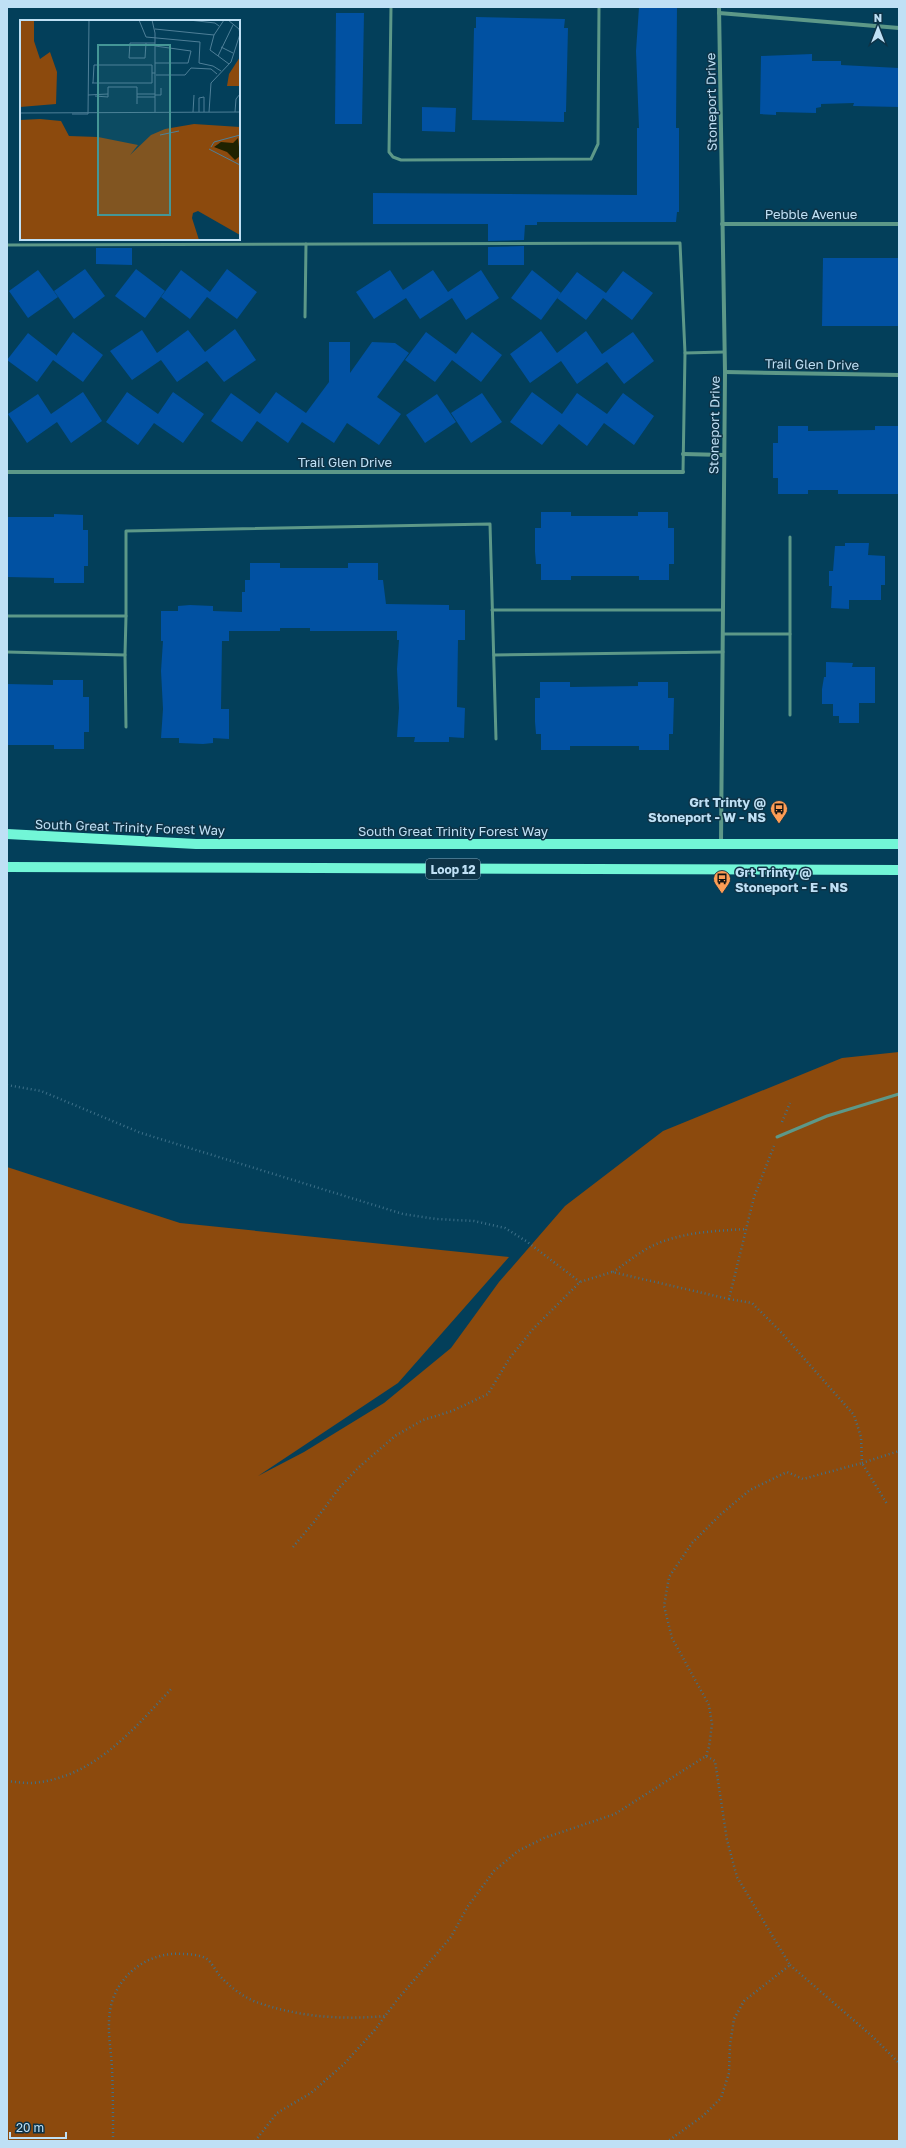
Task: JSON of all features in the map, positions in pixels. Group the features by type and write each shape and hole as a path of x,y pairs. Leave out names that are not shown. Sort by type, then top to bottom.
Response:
{"main road":[{"name":"South Great Trinity Forest Way","path":"7,834 196,844 899,844"},
{"name":"Loop 12","path":"7,868 899,870"}],"street":[{"name":"Stoneport Drive","path":"719,7 725,372 721,844"},
{"path":"719,13 899,28"},
{"name":"Pebble Avenue","path":"722,224 899,224"},
{"name":"Trail Glen Drive","path":"725,372 899,375"},
{"path":"683,454 724,456"},
{"name":"Trail Glen Drive","path":"7,472 683,472"}],"lane":[{"path":"391,7 389,152 393,157 401,160 591,159 598,144 599,7"},
{"path":"7,245 680,243 685,353 683,472"},
{"path":"305,317 306,244"},
{"path":"685,353 724,352"},
{"path":"126,727 126,531 490,524 496,739"},
{"path":"790,537 790,715"},
{"path":"492,610 723,610"},
{"path":"7,616 126,616"},
{"path":"723,634 790,634"},
{"path":"7,652 125,654"},
{"path":"494,655 723,652"},
{"path":"777,1137 827,1116 899,1094"}],"path":[{"path":"7,1085 41,1091 141,1133 403,1214 436,1219 474,1221 505,1228 526,1241 580,1282"},
{"path":"729,1299 754,1197 790,1103"},
{"path":"293,1547 344,1482 372,1455 395,1436 423,1420 452,1412 488,1394 509,1359 533,1329 580,1282 612,1272 652,1246 682,1236 710,1231 746,1229"},
{"path":"612,1272 752,1303 779,1330 854,1415 861,1437 862,1463 887,1504"},
{"path":"255,2141 277,2113 311,2092 343,2065 451,1937 468,1906 494,1871 518,1851 556,1833 615,1814 706,1756 709,1747 712,1724 709,1705 672,1638 664,1606 669,1577 692,1543 721,1514 750,1490 787,1472 803,1479 899,1451"},
{"path":"7,1781 31,1783 62,1777 88,1766 113,1749 172,1688"},
{"path":"706,1756 715,1761 727,1840 737,1877 790,1965 873,2037 899,2063"},
{"path":"113,2141 112,2066 108,2035 110,2010 115,1990 128,1973 152,1958 171,1953 189,1954 206,1959 236,1991 258,2003 286,2010 321,2017 361,2018 385,2016"},
{"path":"668,2141 703,2116 721,2098 729,2073 730,2045 734,2019 744,2001 790,1965"}],"shaded area":[{"path":"899,1052 899,2141 7,2141 7,1167 180,1223 509,1257 398,1383 258,1476 304,1452 384,1403 451,1348 499,1282 565,1206 663,1131 842,1058"}],"building":[{"path":"639,7 677,7 676,128 679,128 679,212 677,212 676,222 537,222 537,225 525,225 524,240 488,241 488,224 373,224 373,193 637,195 637,128 639,128 636,51"},
{"path":"336,13 364,13 362,124 335,124"},
{"path":"476,17 565,19 564,28 568,28 566,112 564,112 564,122 472,120 474,28 476,28"},
{"path":"812,54 812,61 841,61 841,65 899,68 899,107 853,106 854,103 821,104 821,107 816,108 816,113 776,112 776,115 760,114 761,56"},
{"path":"422,107 456,108 455,132 422,131"},
{"path":"524,246 524,265 488,265 488,247"},
{"path":"96,248 132,248 132,265 96,264"},
{"path":"823,258 899,258 899,326 822,326"},
{"path":"85,269 105,296 74,319 54,291"},
{"path":"136,269 165,291 145,318 115,296"},
{"path":"227,269 257,292 237,319 207,297 190,319 161,297 181,270 210,292"},
{"path":"38,270 58,297 28,318 9,291"},
{"path":"390,270 403,290 433,270 448,292 481,270 499,298 466,320 452,298 420,319 406,298 374,319 356,292"},
{"path":"532,270 561,293 541,320 511,298"},
{"path":"623,271 653,293 632,320 603,298 586,320 557,298 577,272 606,293"},
{"path":"235,329 256,360 224,382 207,361 177,382 161,360 132,380 110,351 142,330 157,353 188,330 205,352"},
{"path":"541,331 557,353 586,331 602,354 633,332 654,361 624,384 607,362 577,384 561,361 530,383 510,354"},
{"path":"73,332 103,355 83,382 53,360 37,382 7,360 28,333 56,356"},
{"path":"426,332 456,354 472,332 502,355 481,382 452,360 435,382 405,360"},
{"path":"329,342 350,342 350,373 372,342 395,343 409,353 377,397 401,414 379,445 347,423 334,443 302,422 288,443 257,421 242,442 211,421 231,393 260,414 276,392 306,413 329,382"},
{"path":"83,392 102,421 71,443 57,422 27,443 8,414 38,394 51,414"},
{"path":"127,392 158,414 173,392 204,414 183,443 154,423 138,445 106,422"},
{"path":"532,392 562,414 577,393 607,414 623,393 654,416 634,445 604,423 587,446 559,424 542,445 510,422"},
{"path":"482,393 502,422 471,443 451,413"},
{"path":"437,394 456,422 425,443 406,415"},
{"path":"778,426 808,426 808,431 875,430 875,426 899,426 899,494 838,494 838,490 808,490 808,494 778,494 778,478 773,478 773,443 778,443"},
{"path":"541,512 571,512 571,516 638,516 638,512 668,512 668,528 674,528 674,564 669,564 669,580 639,580 639,576 571,576 571,580 541,580 541,564 536,564 535,528 541,528"},
{"path":"54,514 83,515 83,530 88,530 88,566 84,566 84,583 54,583 54,578 7,577 7,517 54,517"},
{"path":"845,543 869,543 868,555 885,556 885,585 881,585 881,600 849,600 849,609 831,608 832,586 829,586 829,571 833,571 835,546 845,546"},
{"path":"250,563 280,563 280,568 348,568 348,563 378,563 378,580 383,580 386,604 449,605 449,610 465,610 465,640 458,640 457,707 465,708 464,738 449,737 449,742 414,742 415,737 397,737 399,708 397,669 399,640 397,640 397,631 310,631 310,628 280,628 280,631 229,631 229,641 222,641 221,709 229,709 229,739 213,738 213,743 203,744 179,743 179,738 161,738 163,709 161,671 163,641 161,641 161,611 178,611 178,606 190,605 213,606 213,611 242,612 242,592 245,592 245,580 250,580"},
{"path":"826,662 853,663 852,667 875,667 875,703 859,703 859,723 839,723 839,716 833,716 833,704 822,704 822,689 824,677 826,677"},
{"path":"53,680 83,680 83,697 89,697 89,732 84,732 84,749 54,749 54,745 7,745 7,684 53,685"},
{"path":"540,682 570,682 570,687 638,686 638,682 668,682 668,698 674,698 673,734 669,734 669,750 639,750 639,746 570,746 570,750 541,750 541,734 536,734 535,722 535,698 540,698"}],"place":[{"name":"Grt Trinty @ Stoneport - W - NS","path":"779,824"},
{"name":"Grt Trinty @ Stoneport - E - NS","path":"722,894"}]}
